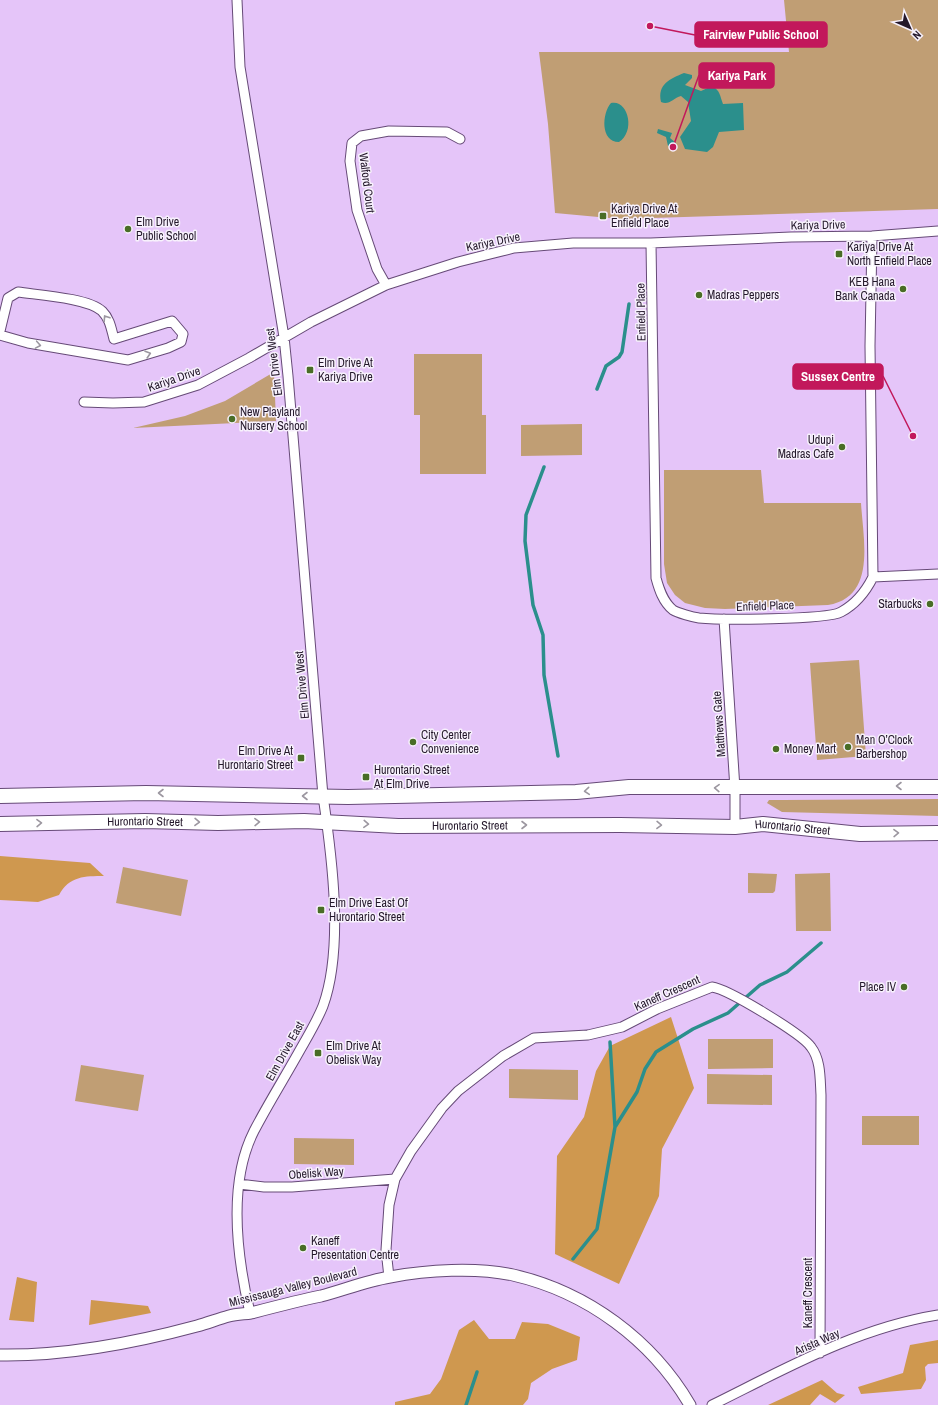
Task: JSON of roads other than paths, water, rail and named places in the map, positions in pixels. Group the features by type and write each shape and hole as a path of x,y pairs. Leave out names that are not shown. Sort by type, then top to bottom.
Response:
{"main road":[{"path":"0,796 146,793 323,796 576,792 629,788 938,787"},
{"name":"Hurontario Street","path":"0,824 146,821 327,822 398,826 620,825 735,827 763,824 860,834 936,834"}],"street":[{"name":"Elm Drive West","path":"237,0 240,67 284,338 323,796"},
{"name":"Walford Court","path":"386,285 377,269 356,210 350,161 352,143 361,136 389,131 447,132 460,139"},
{"name":"Kariya Drive","path":"84,402 144,402 195,386 234,366 311,322 386,285 458,262 514,248 573,243 651,243 791,237 872,236 938,231"},
{"name":"Enfield Place","path":"651,243 656,578 662,596 673,610 698,618 724,619 823,616 840,612 858,600 866,590 873,576 870,346 872,236"},
{"path":"0,331 8,298 18,292 86,302 101,310 110,322 114,339 172,320 183,334 181,342 128,360 28,343 0,335"},
{"path":"873,576 938,574"},
{"name":"Matthews Gate","path":"724,619 735,788 735,827"},
{"name":"Elm Drive East","path":"250,1313 241,1265 237,1225 241,1167 253,1133 322,1007 331,974 335,936 327,822 323,796"},
{"name":"Kaneff Crescent","path":"389,1277 386,1250 389,1205 395,1179 416,1145 442,1108 458,1091 504,1056 534,1038 588,1035 622,1027 657,1009 712,987 726,990 751,1005 811,1046 818,1062 821,1094 820,1353"},
{"name":"Obelisk Way","path":"239,1184 264,1187 292,1187 395,1179"},
{"name":"Mississauga Valley Boulevard","path":"0,1355 32,1355 99,1347 197,1326 230,1316 250,1313 389,1277 440,1271 472,1271 512,1275 561,1291 593,1308 615,1322 645,1346 673,1378 690,1405"},
{"name":"Arista Way","path":"712,1405 820,1353 876,1330 938,1315"}],"waterway":[{"path":"597,389 606,366 619,357 622,352 629,304"},
{"path":"544,467 526,515 525,541 533,605 543,635 544,675 558,756"},
{"path":"573,1259 597,1229 615,1127 637,1092 645,1069 656,1052 693,1029 728,1013 760,985 787,972 821,943"},
{"path":"610,1042 615,1127"},
{"path":"466,1405 477,1372"}],"place":[{"name":"Fairview Public School","path":"650,26"},
{"name":"Kariya Park","path":"673,147"},
{"name":"Kariya Drive At Enfield Place","path":"603,216"},
{"name":"Elm Drive Public School","path":"128,229"},
{"name":"Kariya Drive At North Enfield Place","path":"839,254"},
{"name":"KEB Hana Bank Canada","path":"903,289"},
{"name":"Madras Peppers","path":"699,295"},
{"name":"Elm Drive At Kariya Drive","path":"310,370"},
{"name":"New Playland Nursery School","path":"232,419"},
{"name":"Sussex Centre","path":"913,436"},
{"name":"Udupi Madras Cafe","path":"842,447"},
{"name":"Starbucks","path":"930,604"},
{"name":"City Center Convenience","path":"413,742"},
{"name":"Man O’Clock Barbershop","path":"848,747"},
{"name":"Money Mart","path":"776,749"},
{"name":"Elm Drive At Hurontario Street","path":"301,758"},
{"name":"Hurontario Street At Elm Drive","path":"366,777"},
{"name":"Elm Drive East Of Hurontario Street","path":"321,910"},
{"name":"Place IV","path":"904,987"},
{"name":"Elm Drive At Obelisk Way","path":"318,1053"},
{"name":"Kaneff Presentation Centre","path":"303,1248"}]}
